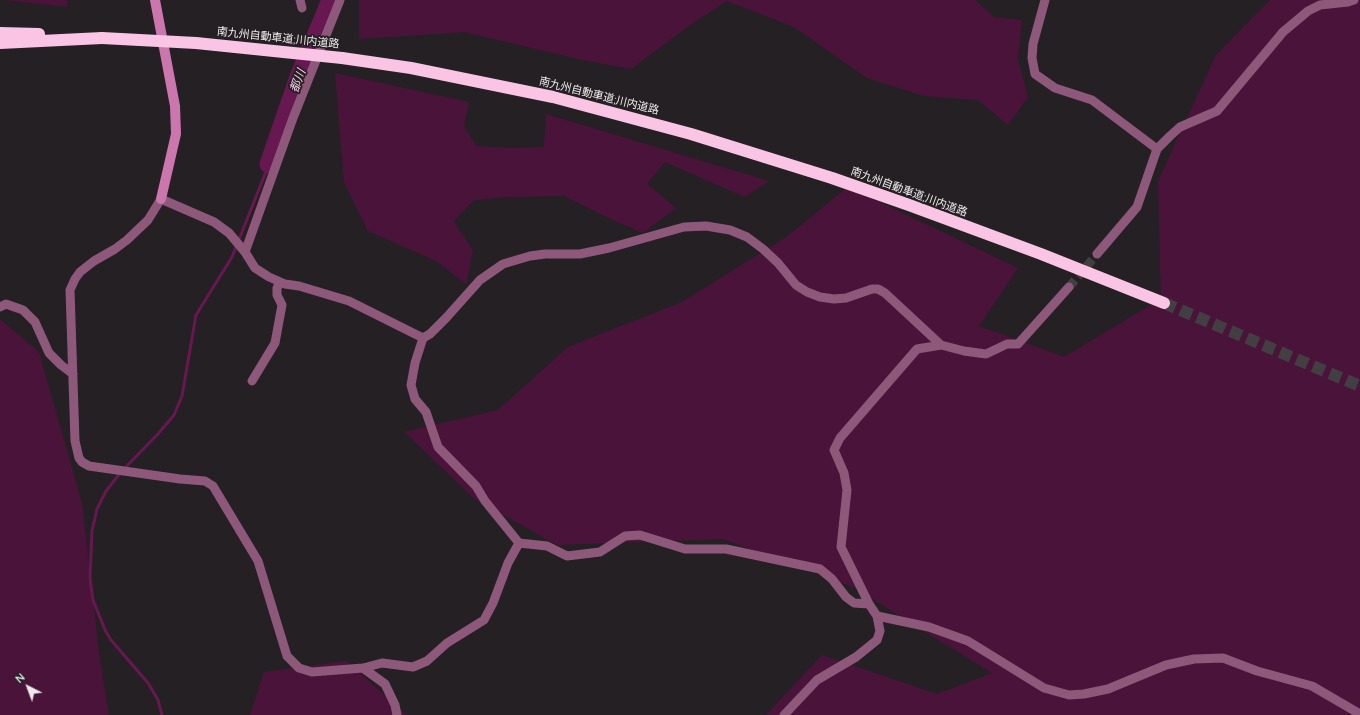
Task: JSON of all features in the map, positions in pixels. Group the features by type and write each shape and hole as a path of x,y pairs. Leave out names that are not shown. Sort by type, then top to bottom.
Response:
{"highway":[{"name":"南九州自動車道;川内道路","path":"0,33 196,43 342,58 419,70 553,97 691,134 832,178 1041,254 1164,303"},
{"path":"0,43 80,38"}],"street":[{"path":"155,0 173,92 176,134 161,199 148,220 127,240 94,261 80,272 70,290 75,441 79,458 82,462 89,466 180,479 205,481 213,486 258,561 287,656 299,668 312,672 363,668 382,663 413,667 427,661 447,642 484,620 493,603 508,563 519,543"},
{"path":"244,250 292,118 340,0"},
{"path":"1046,0 1033,44 1032,58 1035,74 1055,88 1092,100 1157,149"},
{"path":"1096,254 1137,207 1157,149 1180,127 1217,111 1284,32 1308,11 1320,5 1354,0"},
{"path":"161,199 214,222 229,233 244,250 255,268 269,277 280,282 350,301 423,338"},
{"path":"869,604 854,603 846,597 832,578 820,569 726,549 685,549 640,535 625,536 600,552 567,556 547,546 519,543 476,486 438,447 426,412 415,399 411,385 415,364 423,338 430,334 446,318 480,280 503,264 530,256 545,254 580,254 609,248 684,227 706,226 730,230 747,237 778,263 796,285 807,292 820,297 834,299 846,298 878,288 941,345"},
{"path":"252,381 275,343 282,306 277,295 277,288 280,282"},
{"path":"784,715 817,680 856,657 877,640 880,631 877,616 869,604 841,547 847,490 844,473 834,450 840,438 917,349 941,345 964,351 986,354 1007,344 1018,344 1069,287"},
{"path":"0,307 6,304 23,310 35,322 50,353 61,365 73,374"},
{"path":"877,616 929,627 968,641 1044,688 1069,695 1084,694 1108,689 1166,665 1194,658 1223,658 1257,671 1312,686 1360,714"},
{"path":"363,668 385,684 395,705 397,715"}],"shaded area":[{"path":"5,0 67,0 67,7"},
{"path":"359,0 975,0 994,17 1022,20 1018,59 1028,97 1008,125 978,100 924,96 867,78 794,27 727,1 693,23 631,69 583,60 464,32 359,39"},
{"path":"1270,0 1360,0 1360,715 766,715 822,655 937,694 992,673 853,587 723,539 557,545 475,499 404,432 498,410 568,347 682,302 785,238 848,187 1018,268 979,326 1064,357 1161,299 1158,181 1216,55"},
{"path":"335,73 469,102 464,126 476,146 510,148 544,147 546,114 769,181 745,197 665,162 647,184 676,208 643,233 564,196 509,197 474,200 454,221 473,251 466,284 436,261 368,231 344,182"},
{"path":"0,319 39,352 82,503 99,653 109,715 0,715"},
{"path":"346,661 407,715 250,715 264,672"}],"waterway":[{"name":"都川","path":"269,164 299,77 331,0"},
{"path":"162,715 158,700 148,683 111,640 105,630 93,600 90,578 92,531 97,509 106,491 121,472 174,415 182,396 196,315 232,257 269,164"}],"tunnel":[{"path":"1069,287 1097,254"},
{"path":"1164,303 1360,386"}]}
